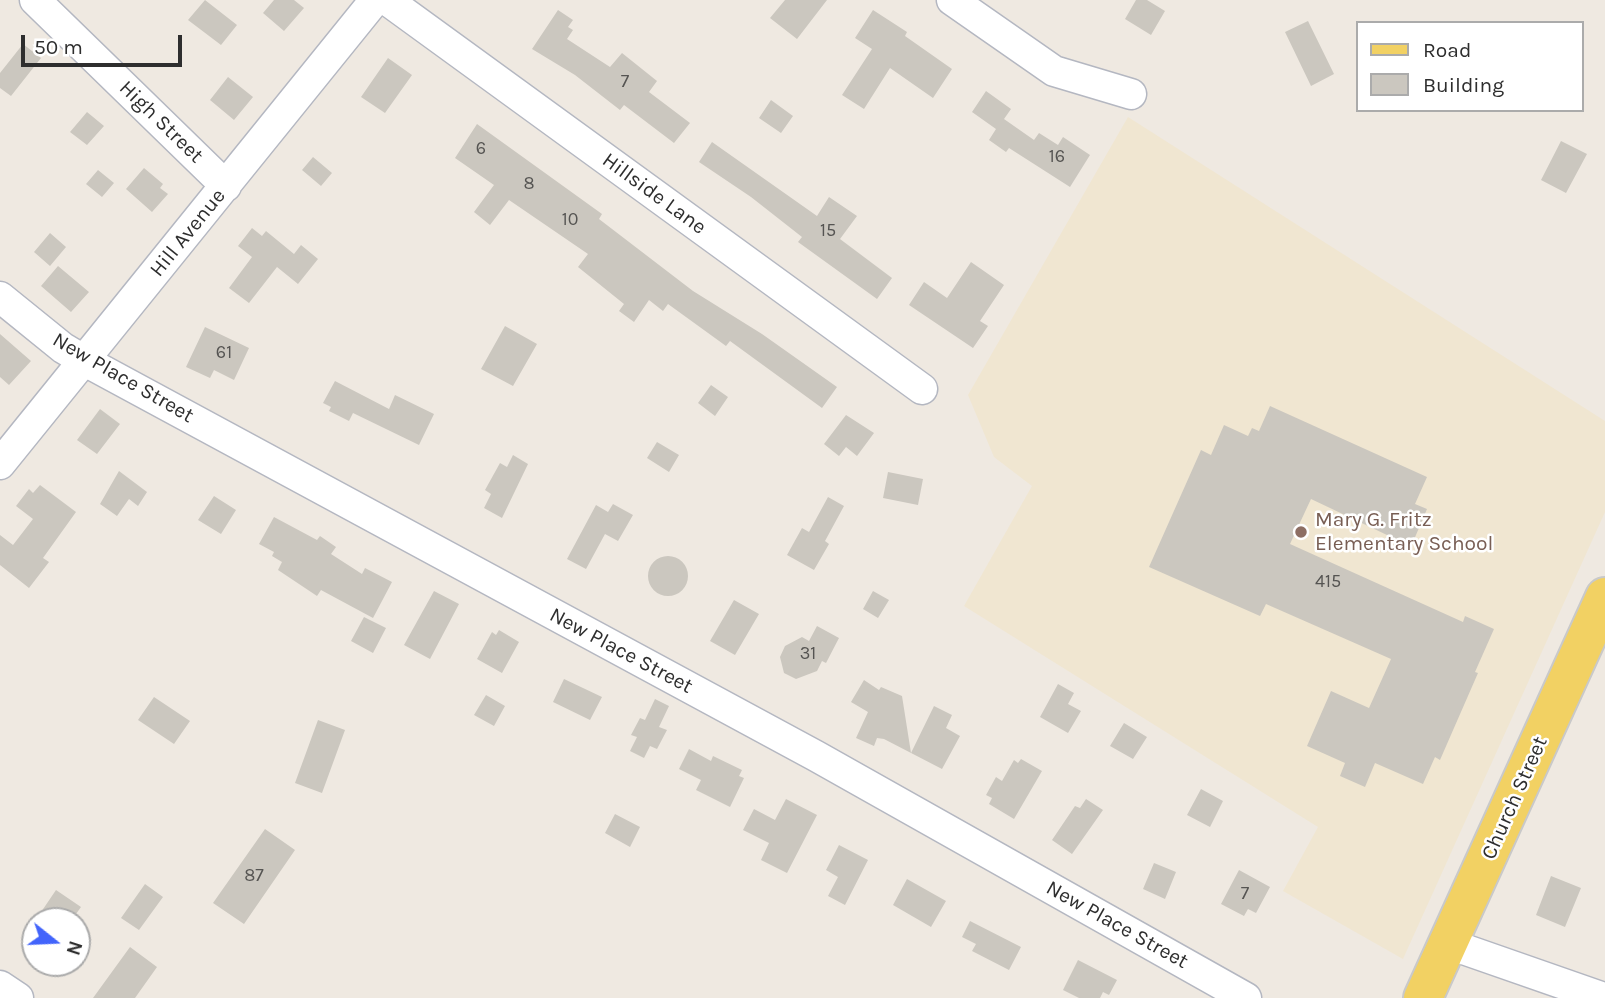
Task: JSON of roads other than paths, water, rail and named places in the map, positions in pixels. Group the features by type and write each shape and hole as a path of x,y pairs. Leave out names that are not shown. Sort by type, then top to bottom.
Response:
{"main road":[{"name":"Church Street","path":"1423,998 1605,597"}],"street":[{"name":"High Street","path":"35,0 226,186"},
{"name":"Hill Avenue","path":"0,464 375,0"},
{"name":"Hillside Lane","path":"387,0 922,388"},
{"path":"958,1 1054,71 1131,94"},
{"name":"New Place Street","path":"0,297 62,348 85,361 816,756 1246,998"},
{"path":"1449,944 1604,998"},
{"path":"0,986 18,998"}],"place":[{"name":"Mary G. Fritz Elementary School","path":"1301,532"}]}
